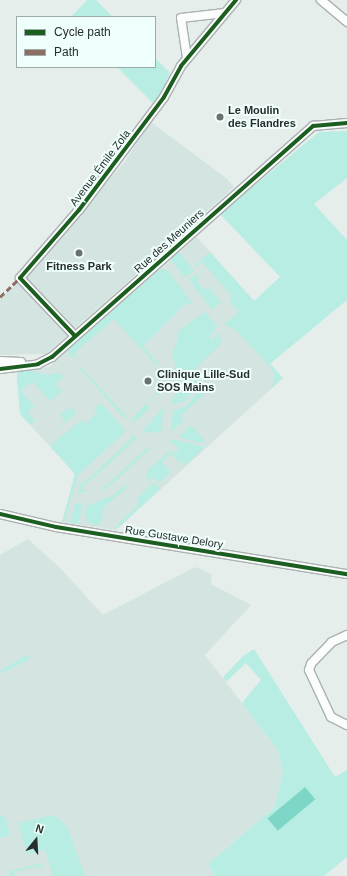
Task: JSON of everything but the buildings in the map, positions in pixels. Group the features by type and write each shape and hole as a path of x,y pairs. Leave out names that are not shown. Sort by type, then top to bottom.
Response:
{"street":[{"name":"Avenue Émile Zola","path":"74,336 20,278 79,210 160,102 186,58 236,0"},
{"path":"321,0 347,22"},
{"path":"186,58 181,18 225,13"},
{"name":"Rue des Meuniers","path":"0,369 38,364 52,357 313,126 347,123"},
{"path":"0,361 38,364"},
{"name":"Rue Gustave Delory","path":"0,514 56,527 347,574"},
{"path":"347,635 332,642 311,664 309,670 331,717 347,725"}],"shaded area":[{"path":"87,0 96,0 112,16 72,16"},
{"path":"156,59 170,73 155,105 118,68 156,68"},
{"path":"151,122 226,178 234,187 46,354 0,355 0,300 124,163"},
{"path":"347,131 347,178 314,204 347,240 347,300 270,364 283,378 272,388 274,376 272,369 237,331 224,324 239,312 229,301 232,298 231,295 202,262 196,267 195,265 210,252 254,301 280,277 220,214 319,132"},
{"name":"Clinique Lille-Sud SOS Mains","path":"197,237 254,301 231,321 283,378 116,530 62,522 75,474 20,414 17,372 49,367"},
{"path":"179,252 194,271 185,278 170,259"},
{"path":"160,269 168,271 192,303 191,305 187,302 143,346 157,362 160,362 156,365 114,319 74,353 77,357 71,357 68,350"},
{"path":"196,274 199,277 196,280 204,290 208,287 221,302 212,310 189,280"},
{"path":"205,312 217,326 209,337 212,340 220,332 221,344 181,382 172,371 176,367 172,354 178,338 177,332"},
{"path":"80,366 127,417 125,419 80,369"},
{"path":"164,369 169,379 161,370"},
{"path":"27,370 47,375 61,373 63,377 55,384 62,391 50,401 33,382 20,390 34,406 28,412 35,421 31,425 20,414 17,378 17,372"},
{"path":"193,377 199,384 184,402 171,404 173,397"},
{"path":"169,379 173,388 168,384 146,404 150,408 133,423 131,420"},
{"path":"202,386 207,392 180,416 183,421 171,432 173,411 187,406"},
{"path":"101,403 126,431 78,475 64,522 62,522 75,474 50,446 81,420 85,424 97,412 94,408"},
{"path":"70,407 76,413 56,431 65,421 60,415"},
{"path":"163,408 162,430 157,433 143,431"},
{"path":"191,425 205,441 200,443 179,437"},
{"path":"129,434 138,437 81,489 88,491 78,493 81,480 81,486 132,438"},
{"path":"172,439 205,447 186,465 183,461 180,463 171,453 162,462 171,472 159,483 153,477 148,481 146,476 149,469 169,451 176,453 179,449 169,440"},
{"path":"150,446 151,448 106,489 101,490"},
{"path":"154,482 160,489 118,528 115,527 137,506 137,499"},
{"path":"125,485 127,487 103,508 101,516 103,518 98,526 88,522 85,517 87,506 112,496"},
{"path":"79,502 83,505 78,524 70,523 75,505"},
{"path":"28,539 62,570 103,615 195,567 212,574 211,584 251,605 205,655 278,750 283,774 274,808 208,864 215,876 0,876 0,555"},
{"path":"254,649 335,777 347,770 347,857 324,876 215,876 208,864 274,808 283,774 278,750 242,703 261,680 246,663 226,682 223,677 243,656","holes":["305,788 278,831 268,819"]},
{"path":"27,655 30,659 0,674 1,670"},
{"path":"305,787 315,799 278,831 267,818"},
{"path":"0,815 6,818 10,835 0,838"},
{"path":"52,815 63,822 68,829 85,876 53,876 45,850 27,854 18,823"},
{"path":"38,864 43,865 42,870 38,866 14,872 15,876 10,876 10,871"}],"marked path":[{"path":"0,297 20,278"}],"cycle path":[{"path":"75,336 20,278 79,210 164,97 181,66 236,0"},
{"path":"0,369 38,364 52,357 313,126 347,123"},
{"path":"0,514 56,527 347,574"}],"place":[{"name":"Le Moulin des Flandres","path":"220,117"},
{"name":"Fitness Park","path":"79,253"},
{"name":"Clinique Lille-Sud SOS Mains","path":"148,381"}]}
